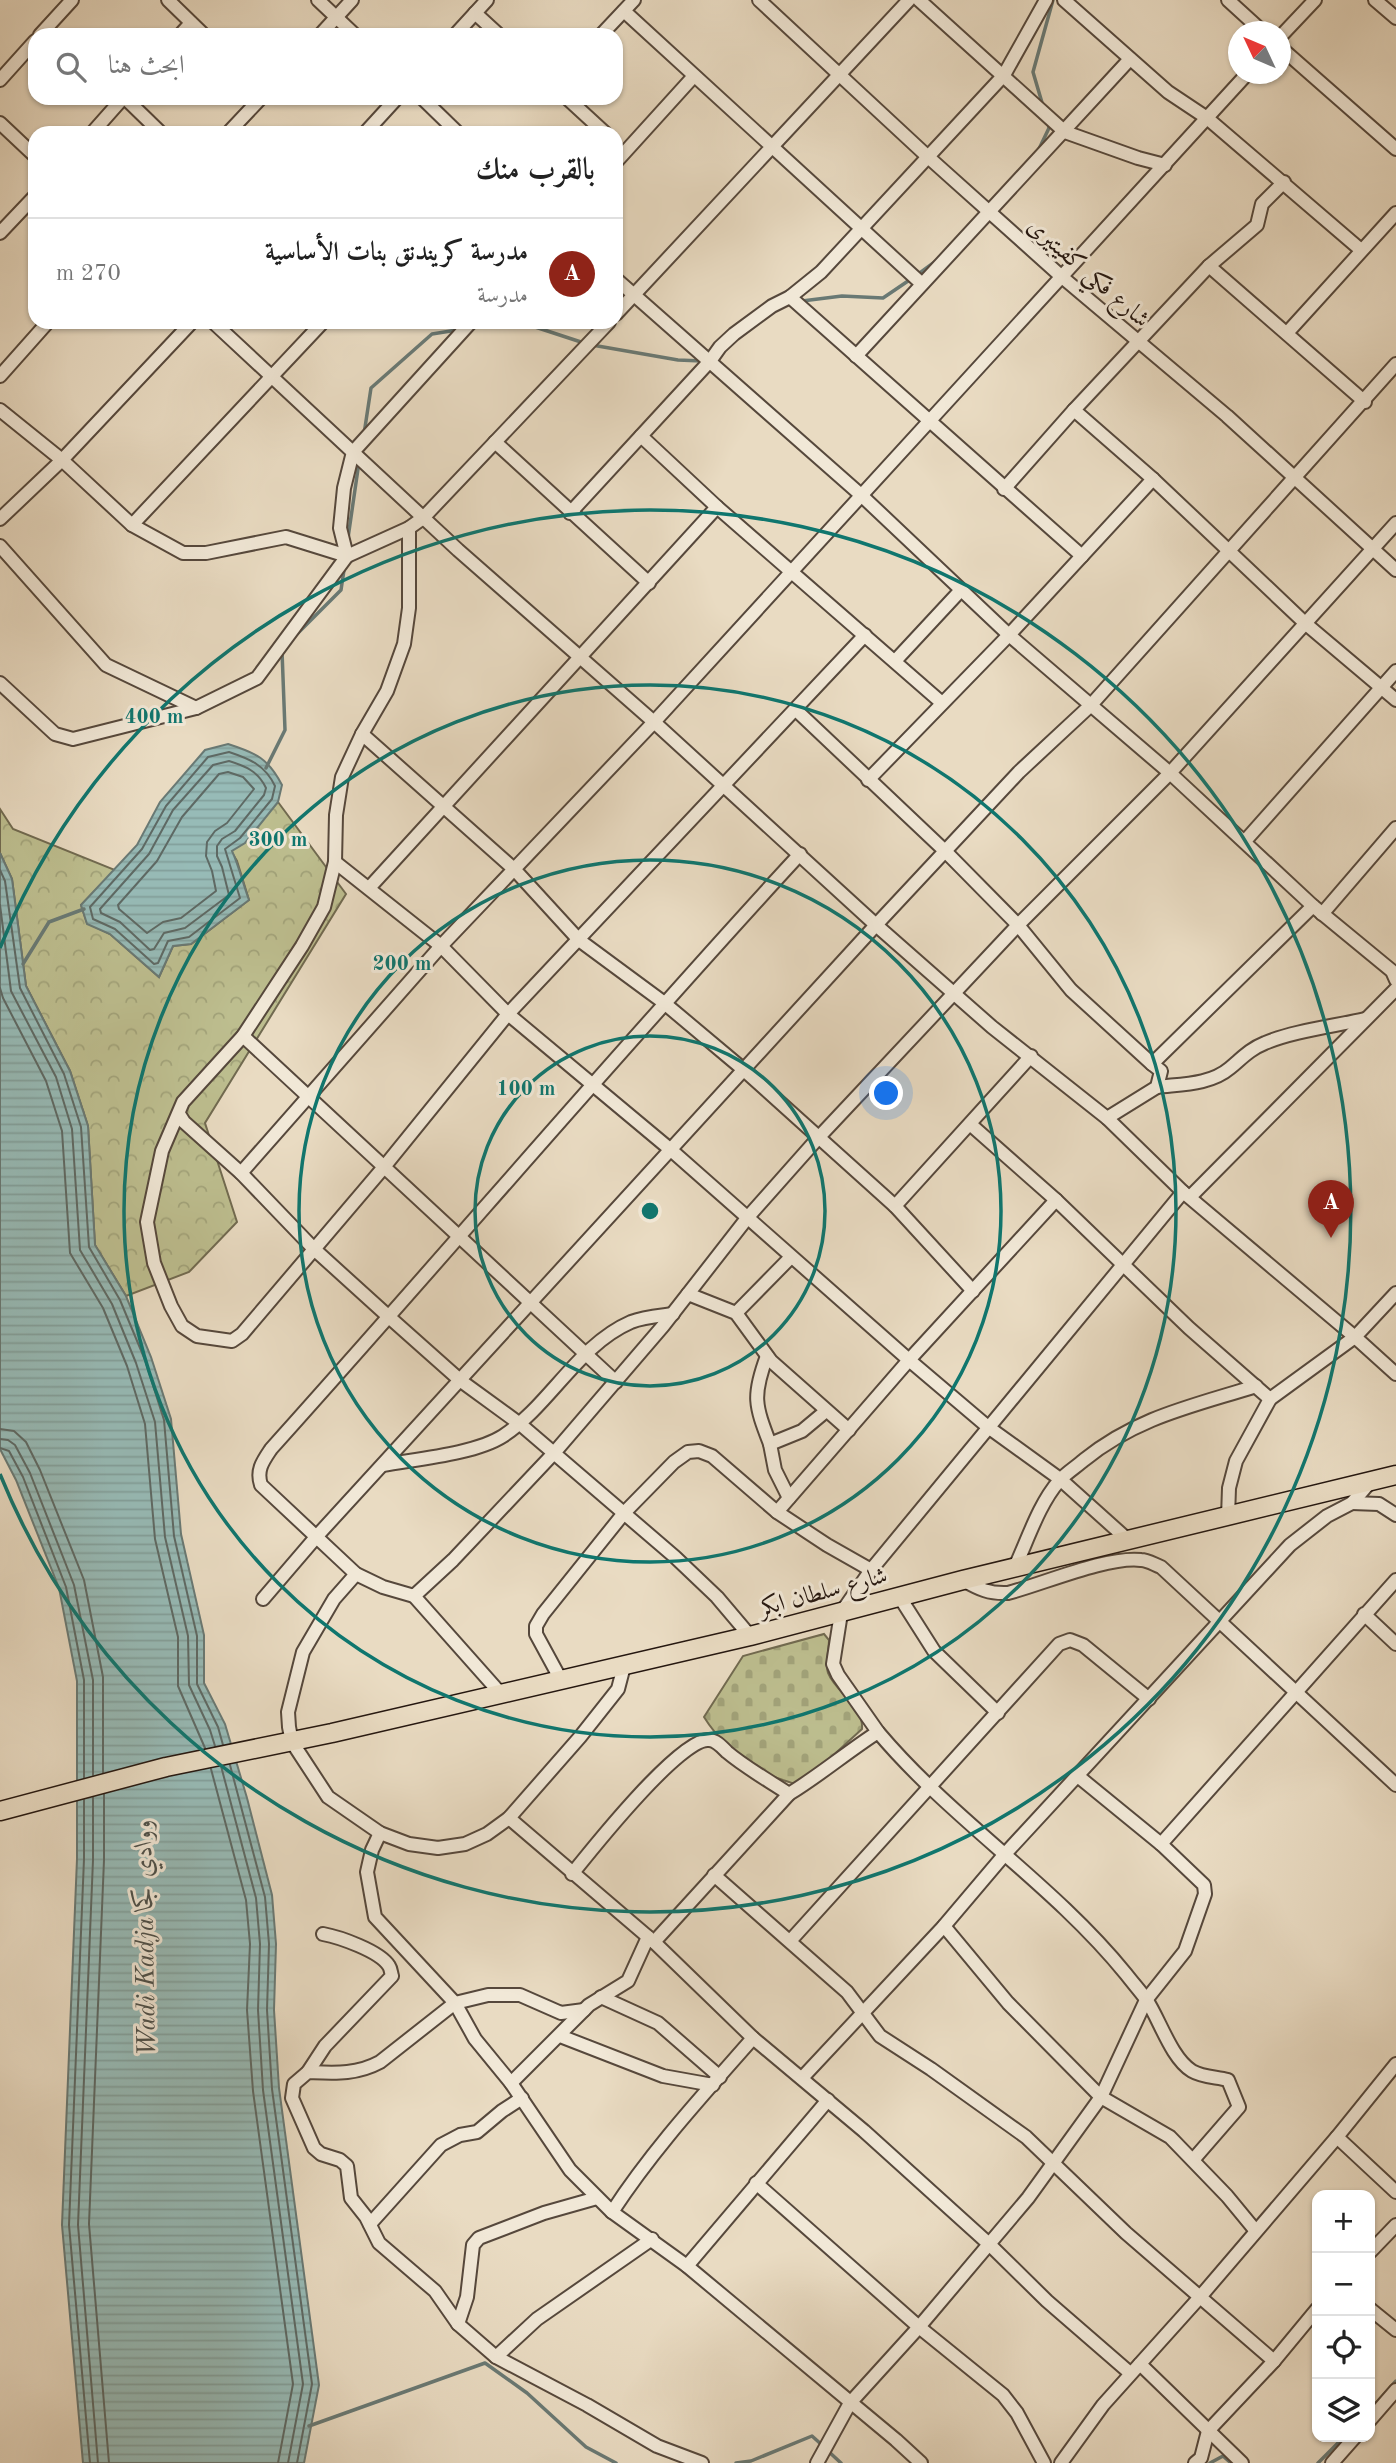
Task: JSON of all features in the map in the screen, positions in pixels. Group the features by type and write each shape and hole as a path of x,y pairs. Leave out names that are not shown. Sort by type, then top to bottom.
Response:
{"highway":[{"name":"شارع سلطان ابكر","path":"1,1811 166,1767 292,1742 750,1636 1015,1567 1396,1475"}],"street":[{"path":"46,28 72,0"},
{"path":"168,0 196,28"},
{"path":"318,0 348,28"},
{"path":"326,28 352,0"},
{"path":"461,28 487,0"},
{"path":"608,28 634,0"},
{"name":"شارع فكي كفيتيرى","path":"759,0 1062,277 1207,399 1396,570"},
{"path":"623,307 909,0"},
{"path":"919,0 1065,132 1166,165"},
{"path":"570,513 720,347 821,272 1004,75 1046,0"},
{"path":"1064,0 1168,92 1207,118 1361,250"},
{"path":"1228,0 1251,21"},
{"path":"1291,25 1315,0"},
{"path":"1375,0 1396,18"},
{"path":"624,11 922,284"},
{"path":"475,13 491,28"},
{"path":"186,28 191,23"},
{"path":"0,80 28,49"},
{"path":"1291,57 1396,149"},
{"path":"856,356 1130,59"},
{"path":"623,148 694,76"},
{"path":"241,1173 441,946 654,722 1238,84"},
{"path":"98,126 118,105"},
{"path":"131,105 154,126"},
{"path":"235,126 255,105"},
{"path":"371,126 391,105"},
{"path":"429,105 451,126"},
{"path":"575,105 597,126"},
{"path":"0,123 28,149"},
{"path":"1004,489 1209,265 1257,225 1262,204 1284,182"},
{"path":"0,233 28,203"},
{"path":"1287,333 1396,213"},
{"path":"1209,265 1364,401"},
{"path":"623,286 861,495 1009,635 1170,773 1317,910 1395,973"},
{"path":"790,297 1082,556"},
{"path":"0,376 42,329"},
{"path":"0,519 62,460 185,329"},
{"path":"221,329 423,517 654,722 876,925 992,1027 1107,1118 1186,1195 1396,1374"},
{"path":"132,525 317,329"},
{"path":"347,556 340,528 344,488 353,452 465,329"},
{"path":"0,683 55,734 74,739 196,708 257,678 347,556 409,528 423,517 602,329"},
{"path":"263,1599 530,1301 876,925 1019,772 1091,705 1396,365"},
{"path":"0,410 62,460 132,525 183,552 206,553 286,537 347,556"},
{"path":"1074,410 1153,479 1306,624 1396,700"},
{"path":"641,436 942,703"},
{"path":"495,442 649,583"},
{"path":"868,780 1009,635 1153,479"},
{"path":"369,888 718,507"},
{"path":"414,1596 453,1560 554,1453 673,1314 748,1217 819,1137 1018,925 1170,773 1396,523"},
{"path":"409,528 410,608 404,644 387,691 362,734 342,777 336,815 335,862 324,907 302,946 243,1036 183,1102 162,1151 148,1222 154,1263 171,1306 182,1325 197,1336 232,1341 243,1334 508,1014 865,635"},
{"path":"0,546 106,665 196,708"},
{"path":"895,661 961,590"},
{"path":"1245,841 1396,671"},
{"path":"796,710 945,851 1018,925 1071,990 1161,1070 1157,1087"},
{"path":"362,734 514,869 579,940 663,1002 744,1070 895,1206 973,1291"},
{"path":"1152,1063 1317,910 1396,828"},
{"path":"501,1694 414,1596 383,1587 356,1574 261,1485 258,1477 260,1465 663,1002 800,854"},
{"path":"335,862 441,946 508,1014 671,1150 909,1360 988,1427 1060,1479 1128,1540"},
{"path":"1193,2160 1239,2107 1228,2080 1200,2075 1189,2069 1180,2059 1146,2000 1103,1946 1049,1892 930,1788 878,1732 835,1669 835,1644 841,1613 871,1570 1123,1265 1186,1195 1396,989"},
{"path":"1107,1118 1157,1087 1198,1082 1216,1076 1229,1069 1251,1049 1267,1042 1366,1019"},
{"path":"243,1036 616,1382"},
{"path":"895,1206 1031,1056"},
{"path":"179,1114 184,1122 241,1173 314,1249 461,1381 520,1424 624,1513 700,1581 750,1636"},
{"path":"970,1124 1056,1200 1189,1328 1270,1399"},
{"path":"777,1512 909,1360 1056,1200"},
{"path":"736,1312 792,1256"},
{"path":"1228,1517 1229,1488 1236,1461 1270,1399 1355,1337 1396,1293"},
{"path":"688,1294 736,1312 767,1356 849,1430"},
{"path":"383,1465 482,1446 501,1437 520,1424 586,1354 607,1337 640,1319 673,1314"},
{"path":"767,1356 758,1380 756,1406 770,1444 775,1470 789,1498"},
{"path":"1015,1567 1060,1479 1123,1432 1151,1419 1256,1386"},
{"path":"770,1444 802,1431 826,1411"},
{"path":"561,1680 536,1634 536,1626 624,1513 688,1451 699,1451 712,1456 777,1512 871,1570"},
{"path":"802,2078 1290,1545 1321,1520 1352,1503 1371,1481"},
{"path":"1352,1503 1379,1504 1396,1515"},
{"path":"963,1580 986,1593 1008,1593 1105,1564 1143,1560 1161,1567 1396,1785"},
{"path":"356,1574 334,1599 303,1652 288,1712 292,1742 328,1797 380,1833 409,1844 438,1848 465,1844 487,1834 509,1818 618,1689 624,1665"},
{"path":"1161,1844 1396,1580"},
{"path":"899,1597 934,1651 998,1713"},
{"path":"1364,1614 1396,1644"},
{"path":"791,1940 1059,1644 1070,1640 1083,1645 1149,1699"},
{"path":"511,2083 584,2010 628,1981 651,1940 789,1794 878,1732"},
{"path":"572,1874 672,1761 696,1742 715,1742 789,1794"},
{"path":"817,2463 850,2403 919,2328 1055,2163 1101,2096 1146,2000 1185,1951 1205,1894 1204,1885 1161,1844 1079,1777"},
{"path":"509,1818 651,1940 753,2038 828,2100 989,2244 1047,2301 1130,2373"},
{"path":"380,1833 372,1850 367,1872 375,1917 455,2003 475,2039 522,2098 570,2170 612,2212 687,2266 921,2463"},
{"path":"714,1875 847,1992 880,2036 1026,2137 1126,2233 1274,2361"},
{"path":"944,1926 1008,2003 1101,2096 1170,2137 1255,2230"},
{"path":"323,1934 339,1937 368,1951 388,1965 393,1976 325,2046 308,2073 292,2088 295,2107 314,2148 347,2166 351,2198 380,2243 435,2291 458,2323 496,2357 657,2446 702,2463"},
{"path":"308,2073 339,2074 368,2068 380,2062 455,2003 488,1995 520,1996 561,2013 584,2010"},
{"path":"601,1997 658,2023 716,2081"},
{"path":"560,2036 663,2076 716,2081"},
{"path":"612,2212 632,2181 753,2038"},
{"path":"1061,2463 1103,2405 1200,2297 1396,2064"},
{"path":"370,2224 425,2165 434,2151 455,2136 477,2132 522,2098"},
{"path":"687,2266 828,2100"},
{"path":"1337,2137 1396,2192"},
{"path":"756,2183 919,2328 1003,2395 1017,2413 1044,2463"},
{"path":"458,2323 467,2297 473,2245 479,2238 544,2213 597,2198"},
{"path":"1375,2247 1396,2225"},
{"path":"496,2357 537,2319 652,2239"},
{"path":"1375,2313 1396,2330"},
{"path":"1195,2463 1201,2458 1208,2431 1274,2361 1312,2315"},
{"path":"1140,2364 1242,2463"},
{"path":"1375,2414 1396,2390"},
{"path":"1332,2463 1351,2442"}],"green space":[{"path":"278,802 346,894 205,1123 237,1222 189,1272 126,1296 95,1245 88,1126 70,1071 26,986 12,879 0,853 0,809 13,829 115,870 81,905 87,923 110,934 159,977 173,946 191,944 249,900 237,861 231,851"},
{"path":"824,1634 829,1640 828,1673 859,1713 862,1729 816,1771 795,1784 768,1775 743,1760 728,1747 704,1717 743,1656"}],"water":[{"path":"228,744 260,758 272,768 282,785 278,802 245,843 232,851 249,900 191,944 173,946 159,977 110,934 87,924 81,905 137,845 160,802 205,750"},
{"name":"Wadi Kadja ووادي كجا","path":"0,853 12,879 26,986 70,1071 88,1126 95,1245 126,1296 151,1357 171,1419 181,1534 204,1635 204,1683 225,1724 272,1895 276,1944 274,2010 279,2088 319,2385 304,2463 83,2463 62,2225 77,1859 77,1681 59,1588 16,1480 0,1449"}],"waterway":[{"path":"1043,106 1033,72 1053,0"},
{"path":"1038,151 1049,128 1048,123"},
{"path":"917,275 936,261"},
{"path":"802,301 842,296 883,298 911,279"},
{"path":"541,329 584,343"},
{"path":"364,434 371,388 432,334 457,330"},
{"path":"592,345 678,360 702,361"},
{"path":"348,538 359,462"},
{"path":"294,637 341,590 344,570"},
{"path":"266,768 285,730 282,651"},
{"path":"23,964 49,922 84,909"},
{"path":"309,2426 485,2363 527,2393 586,2447 616,2463"},
{"path":"1375,2404 1396,2381"},
{"path":"736,2463 751,2461 812,2436 822,2445"},
{"path":"1318,2463 1339,2442"},
{"path":"827,2450 841,2463"},
{"path":"1210,2463 1223,2456 1231,2463"}],"place":[{"name":"مدرسة كريندنق بنات الأساسية","path":"1331,1238"}]}
